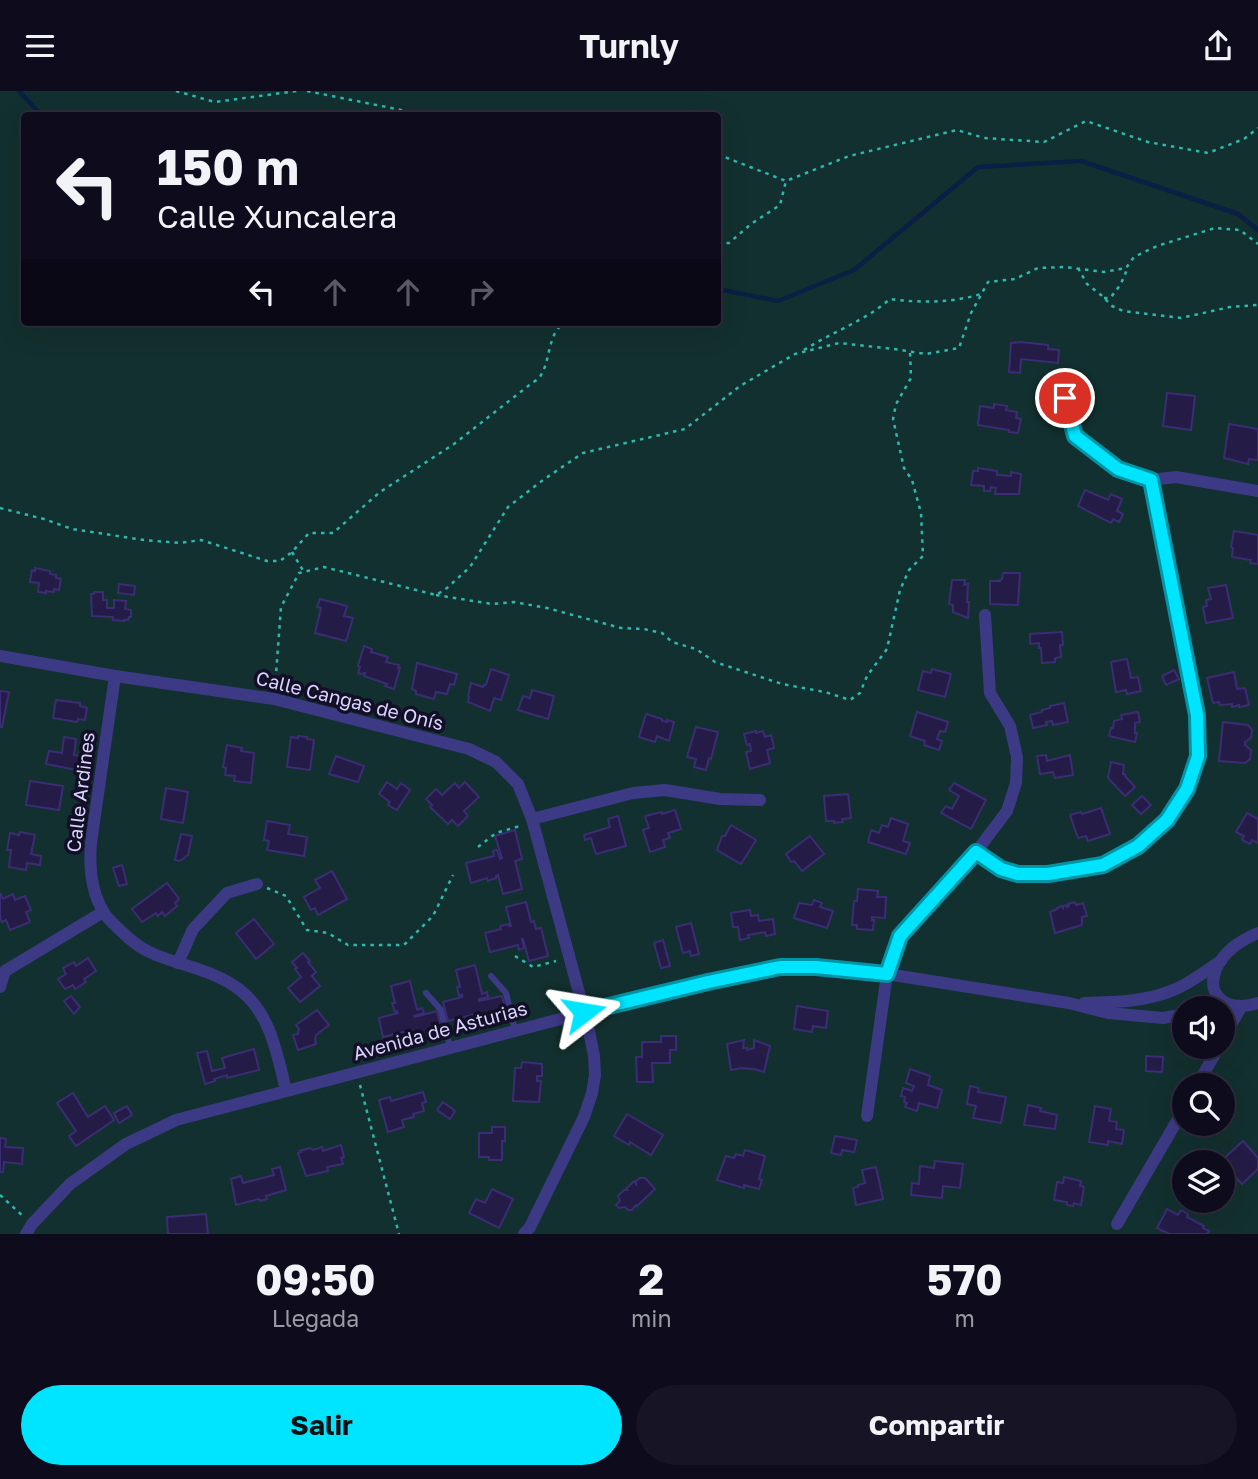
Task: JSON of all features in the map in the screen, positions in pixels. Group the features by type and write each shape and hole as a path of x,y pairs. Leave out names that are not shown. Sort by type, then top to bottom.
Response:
{"street":[{"path":"1065,398 1075,436 1118,469 1151,480 1176,477 1258,491"},
{"path":"976,852 1001,869 1018,874 1048,874 1103,865 1138,846 1167,820 1187,789 1198,756 1197,715 1151,480"},
{"path":"867,1116 887,974 900,936 976,852 1007,810 1016,783 1017,757 1010,726 989,693 985,615"},
{"name":"Calle Cangas de Onís","path":"0,656 274,699 469,749 496,762 518,784 532,821 570,957 594,1056 595,1075 584,1117 530,1227 524,1234"},
{"name":"Calle Ardines","path":"115,676 90,862 92,884 103,912 131,941 153,954 217,976 242,991 261,1011 271,1033 286,1090"},
{"path":"532,821 633,793 665,790 720,799 760,800"},
{"path":"178,963 193,929 227,893 257,884"},
{"path":"0,987 5,971 103,912"},
{"name":"Avenida de Asturias","path":"1069,1003 1127,1002 1179,988 1220,961 1255,932"},
{"path":"1218,996 1214,978 1220,961"},
{"name":"Avenida de Asturias","path":"29,1229 70,1184 126,1144 176,1120 584,1012 700,983 780,967 816,967 887,974 1069,1003 1108,1013 1163,1018 1172,1016"},
{"path":"1235,1008 1258,1003"},
{"path":"1117,1224 1172,1129"}],"lane":[{"path":"491,976 506,993 515,1030"},
{"path":"426,993 441,1010 450,1047"}],"path":[{"path":"176,91 215,102 297,91"},
{"path":"307,91 411,112"},
{"path":"721,156 786,181 849,156 957,129 984,138 1044,142 1086,121 1148,142 1208,153 1244,139 1258,128"},
{"path":"721,243 729,243 780,205 786,181"},
{"path":"1104,298 1110,298 1115,293 1134,257 1157,246 1215,228 1240,230 1258,244"},
{"path":"436,595 470,567 508,507 583,453 685,429 740,386 795,354 839,343 926,354 959,348 971,313 988,282 1015,279 1038,268 1078,268 1104,272 1128,267"},
{"path":"1078,268 1087,284 1112,306 1123,311 1181,318 1230,307 1258,305"},
{"path":"801,353 877,310 890,299 960,300 981,294"},
{"path":"0,508 72,529 144,540 180,543 201,540 267,561 281,561 309,533 333,533 380,492 454,444 532,383 541,375 560,326"},
{"path":"274,699 281,607 299,573 324,567 436,595 492,604 514,603 547,608 621,628 662,633 672,642 696,649 715,662 782,684 850,700 860,693 867,676 887,649 900,590 909,570 923,556 921,513 912,480 904,468 893,419 896,404 911,378 910,351"},
{"path":"292,552 304,572"},
{"path":"478,847 496,833 532,821"},
{"path":"257,884 286,896 307,930 328,933 348,945 404,945 433,916 453,875"},
{"path":"515,956 533,967 570,957"},
{"path":"357,1072 399,1234"},
{"path":"0,1195 29,1229"}],"green space":[{"path":"0,91 1258,91 1258,1234 0,1234"}],"building":[{"path":"1011,343 1048,345 1048,349 1059,350 1058,363 1021,359 1020,373 1009,372"},
{"path":"1167,393 1195,396 1191,430 1163,426"},
{"path":"994,404 1007,406 1006,410 1017,412 1016,418 1021,419 1018,433 978,425 980,406 994,408"},
{"path":"1229,424 1258,429 1258,460 1249,459 1248,464 1224,458"},
{"path":"978,468 997,471 997,475 1011,476 1011,472 1021,474 1019,494 995,494 996,488 991,487 990,491 984,491 984,486 971,485 973,471 978,471"},
{"path":"1085,490 1108,500 1111,494 1122,499 1117,511 1123,514 1119,522 1113,519 1111,523 1078,506"},
{"path":"1234,531 1258,535 1258,564 1232,557"},
{"path":"35,568 50,571 50,574 61,579 59,590 38,592 39,583 30,582 32,570 35,571"},
{"path":"1003,573 1020,573 1018,605 990,604 990,581 1000,581"},
{"path":"952,580 965,580 964,585 968,584 968,618 953,612 953,605 949,604"},
{"path":"119,584 135,586 134,595 118,593"},
{"path":"1226,585 1233,618 1206,623 1203,607 1207,606 1206,600 1211,599 1208,588"},
{"path":"103,592 107,608 114,608 114,600 126,601 125,609 131,610 131,617 124,621 113,620 113,617 92,616 91,594"},
{"path":"320,599 347,606 344,616 353,618 346,641 315,633 321,608 317,607"},
{"path":"1062,632 1061,657 1055,658 1055,662 1042,663 1039,643 1030,644 1030,634"},
{"path":"364,646 372,649 371,652 388,657 386,662 399,665 394,689 364,676 365,673 358,673"},
{"path":"1127,659 1131,678 1138,677 1141,691 1127,694 1126,690 1116,692 1111,662"},
{"path":"417,663 457,674 454,685 450,684 447,694 436,692 434,699 416,694 412,689"},
{"path":"491,669 509,675 501,700 494,698 490,711 468,702 468,696 471,683 483,687 486,685"},
{"path":"932,669 951,674 945,697 918,690 923,671 931,673"},
{"path":"1174,670 1179,679 1166,685 1162,676"},
{"path":"1234,672 1237,689 1245,688 1249,705 1232,707 1232,704 1213,703 1207,678"},
{"path":"532,690 554,696 548,719 518,710 523,696 530,698"},
{"path":"0,691 9,692 2,727 0,727"},
{"path":"56,700 80,703 80,706 87,708 85,720 78,719 77,722 53,718"},
{"path":"1064,703 1068,722 1053,725 1052,721 1046,722 1047,725 1033,728 1030,715"},
{"path":"917,712 948,722 945,732 940,731 937,739 942,741 939,750 910,736"},
{"path":"1138,712 1140,722 1135,723 1135,742 1109,736 1114,721 1122,719 1121,715"},
{"path":"646,714 662,721 674,722 669,741 657,736 655,742 639,737"},
{"path":"1223,722 1248,725 1252,730 1251,738 1245,742 1251,750 1250,759 1245,763 1219,761"},
{"path":"696,727 718,732 706,770 694,767 696,759 687,757"},
{"path":"763,731 765,737 771,735 774,748 767,750 770,763 750,769 746,752 751,751 750,744 747,745 744,734"},
{"path":"64,737 76,739 74,755 80,756 77,770 46,764 49,751 62,753"},
{"path":"291,737 314,740 310,770 287,767"},
{"path":"227,745 254,753 251,783 234,781 235,776 225,775 226,768 223,767"},
{"path":"1046,755 1047,761 1070,755 1073,775 1055,778 1053,772 1040,774 1037,756"},
{"path":"336,756 364,766 358,782 329,774"},
{"path":"1111,762 1124,765 1123,774 1135,787 1125,796 1108,778"},
{"path":"30,781 63,786 59,810 26,805"},
{"path":"387,782 397,789 401,783 410,790 397,810 388,805 390,802 379,794"},
{"path":"465,782 479,797 464,811 468,816 458,826 452,820 448,824 430,807 432,805 426,799 436,789 442,795 455,783 459,788"},
{"path":"954,783 986,800 971,829 941,813 946,806 952,809 959,796 949,790"},
{"path":"166,788 188,792 183,823 161,819"},
{"path":"848,794 851,818 842,819 843,822 826,821 824,796"},
{"path":"1142,796 1151,805 1141,814 1132,805"},
{"path":"1101,808 1110,834 1088,841 1086,836 1078,838 1070,815"},
{"path":"675,810 681,829 668,833 670,838 663,840 665,847 650,852 643,830 649,828 645,816"},
{"path":"1247,813 1258,819 1258,843 1252,840 1250,844 1242,840 1244,836 1236,832"},
{"path":"618,816 626,846 596,854 591,838 585,840 584,835 610,827 608,819"},
{"path":"891,818 908,824 903,841 910,843 906,854 868,842 871,830 879,833 882,825 888,827"},
{"path":"267,821 290,825 288,834 307,837 304,856 267,850 269,841 264,840"},
{"path":"731,825 756,840 741,864 717,850 722,836 725,836"},
{"path":"515,830 522,859 515,861 522,889 503,894 498,875 488,881 487,878 471,883 466,863 494,856 493,851 497,850 500,859 502,858 495,836"},
{"path":"20,832 35,835 31,854 41,856 40,865 27,863 26,870 9,867 11,850 7,850 10,833 19,835"},
{"path":"181,834 192,836 188,855 180,861 175,860"},
{"path":"810,836 824,854 802,871 786,854"},
{"path":"122,865 127,884 119,886 113,868"},
{"path":"332,871 347,899 318,915 315,908 311,910 304,897 320,888 315,880"},
{"path":"167,883 179,899 175,903 177,906 165,916 162,912 158,916 156,913 142,922 132,909"},
{"path":"858,889 878,891 877,897 886,897 885,918 872,917 873,930 857,929 857,925 852,925"},
{"path":"0,893 3,899 13,894 15,900 25,896 31,910 26,912 30,922 10,930 6,920 2,922 0,917"},
{"path":"814,900 822,903 820,907 833,911 827,928 794,918 799,903 812,905"},
{"path":"526,902 531,922 534,921 536,929 541,928 548,956 529,961 523,939 524,948 519,950 518,945 490,952 485,933 501,929 500,926 511,926 506,907"},
{"path":"1075,902 1076,905 1083,903 1087,916 1082,917 1082,925 1055,933 1050,912"},
{"path":"750,910 751,916 758,915 759,921 773,919 775,934 766,936 765,932 748,935 749,938 740,940 738,927 733,927 731,913"},
{"path":"254,919 274,944 256,959 236,933"},
{"path":"691,923 699,954 691,956 690,951 683,953 676,927"},
{"path":"663,940 670,966 661,968 654,943"},
{"path":"303,953 316,972 312,976 320,986 300,1002 288,988 301,977 292,962"},
{"path":"88,958 96,971 75,989 73,985 65,989 58,979 66,974 63,968 74,962 76,966"},
{"path":"475,965 482,994 487,992 488,997 479,1001 502,996 507,1015 478,1022 476,1014 448,1021 443,1002 462,997 459,996 457,987 460,987 456,970"},
{"path":"410,981 417,1010 422,1008 424,1013 414,1016 437,1011 442,1031 414,1038 412,1030 383,1037 379,1018 398,1013 392,1003 395,1003 391,986"},
{"path":"71,996 80,1007 74,1014 64,1001"},
{"path":"797,1006 828,1011 826,1028 813,1026 812,1032 794,1029"},
{"path":"317,1010 329,1025 316,1035 316,1044 298,1050 293,1035 298,1034 296,1025"},
{"path":"661,1036 676,1036 676,1050 670,1050 670,1063 652,1063 653,1082 637,1082 636,1057 642,1057 642,1042 661,1042"},
{"path":"744,1040 743,1048 747,1050 754,1048 754,1040 770,1046 764,1072 741,1068 731,1070 727,1044"},
{"path":"254,1049 259,1070 227,1078 227,1075 205,1084 197,1053 207,1051 212,1071 225,1068 222,1058"},
{"path":"1146,1056 1163,1057 1162,1072 1146,1071"},
{"path":"522,1062 542,1064 542,1076 537,1076 537,1081 541,1081 539,1102 513,1101 515,1068 521,1068"},
{"path":"910,1069 930,1076 928,1085 942,1090 937,1108 919,1103 917,1111 905,1107 905,1097 901,1096 903,1088 912,1091 914,1086 906,1083"},
{"path":"970,1086 979,1088 978,1092 1006,1097 1001,1123 973,1118 976,1106 967,1104"},
{"path":"423,1092 426,1102 422,1103 424,1111 402,1120 404,1127 388,1132 379,1100 390,1097 391,1101"},
{"path":"73,1093 88,1117 105,1106 114,1120 76,1146 69,1136 76,1131 57,1103"},
{"path":"443,1102 455,1111 450,1119 437,1110"},
{"path":"1028,1105 1057,1115 1055,1129 1024,1125"},
{"path":"127,1106 132,1115 119,1123 114,1113"},
{"path":"1095,1106 1111,1109 1109,1121 1117,1122 1116,1129 1124,1130 1122,1144 1108,1141 1108,1145 1089,1142"},
{"path":"627,1114 663,1135 651,1155 614,1136"},
{"path":"492,1127 505,1127 502,1160 479,1157 479,1133 492,1133"},
{"path":"835,1136 857,1140 854,1152 842,1150 841,1155 831,1153"},
{"path":"0,1138 6,1139 5,1147 23,1148 22,1164 4,1162 3,1172 0,1172"},
{"path":"1243,1141 1258,1158 1258,1169 1242,1184 1235,1177 1233,1150"},
{"path":"341,1145 343,1164 306,1176 298,1153 300,1151 322,1147 323,1151"},
{"path":"745,1150 765,1156 759,1189 744,1185 744,1188 717,1180 726,1156 743,1156"},
{"path":"935,1161 963,1164 960,1188 943,1186 942,1198 911,1195 912,1183 919,1184 920,1166 934,1168"},
{"path":"280,1167 286,1190 266,1196 267,1199 236,1205 231,1179 241,1176 243,1183 274,1175 272,1169"},
{"path":"876,1167 883,1199 856,1205 853,1188 865,1183 862,1170"},
{"path":"1064,1177 1081,1181 1080,1186 1084,1187 1081,1205 1067,1205 1067,1202 1054,1200 1057,1182 1063,1183"},
{"path":"640,1178 645,1178 655,1189 632,1210 619,1208 616,1205 620,1201 618,1196 634,1181 636,1184"},
{"path":"492,1189 513,1199 499,1228 469,1213 476,1199 485,1203"},
{"path":"1167,1209 1178,1215 1186,1213 1187,1217 1209,1231 1207,1234 1169,1234 1157,1228"},
{"path":"206,1214 208,1234 168,1234 167,1217"}],"waterway":[{"path":"19,91 38,112"},
{"path":"721,290 778,301 854,270 978,167 1081,161 1238,214 1258,230"}],"route":[{"path":"584,1012 780,967 816,967 887,974 900,936 976,852 1001,869 1018,874 1048,874 1103,865 1138,846 1167,820 1187,789 1198,756 1197,715 1151,480 1118,469 1075,436 1065,398"}]}
